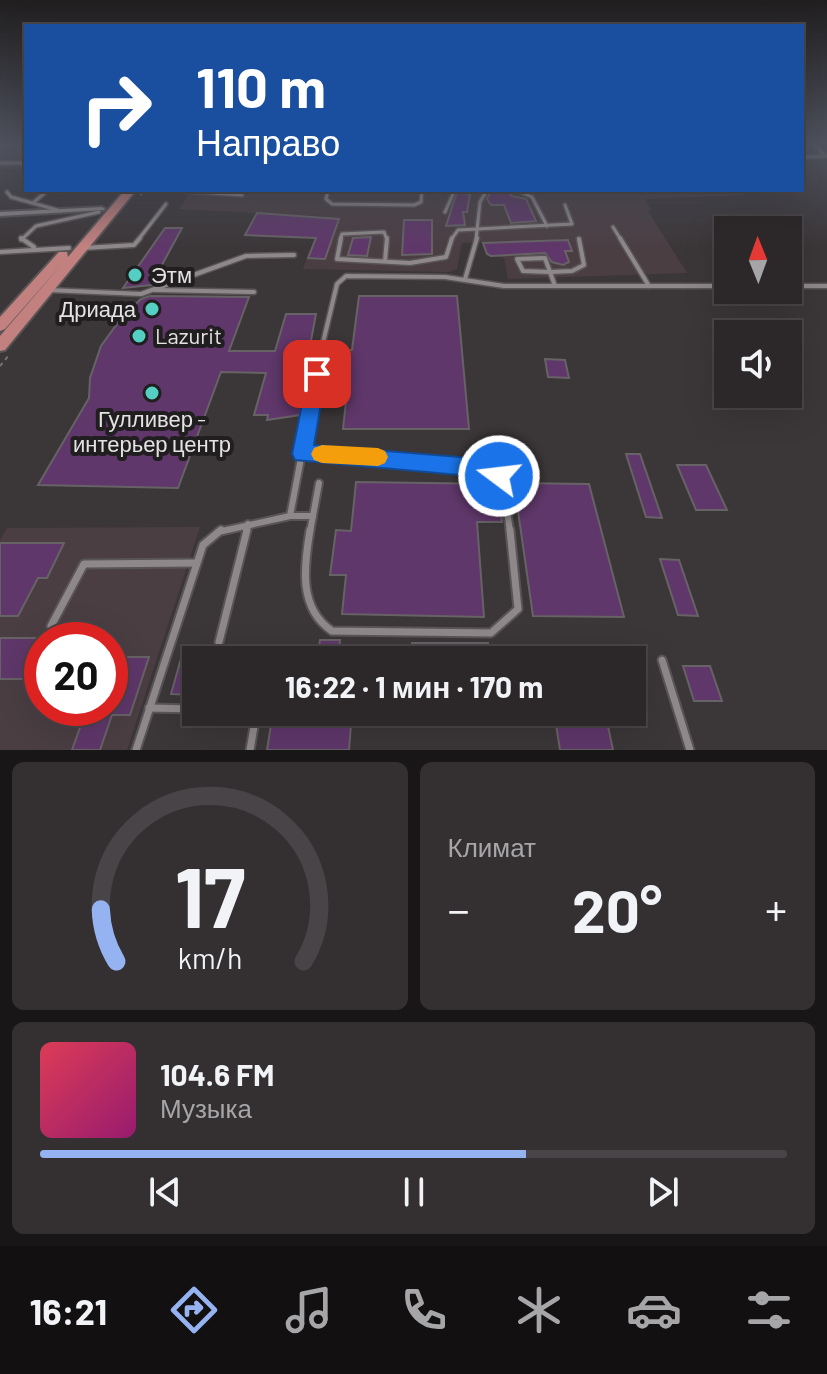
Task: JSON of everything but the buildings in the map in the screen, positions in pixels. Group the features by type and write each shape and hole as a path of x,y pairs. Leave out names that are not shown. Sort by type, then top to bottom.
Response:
{"main road":[{"path":"0,346 47,290 117,192"},
{"path":"0,326 129,192"}],"street":[{"path":"0,214 101,211"}],"lane":[{"path":"7,192 11,197 61,211"},
{"path":"34,202 46,192"},
{"path":"197,192 242,195"},
{"path":"328,192 326,199 332,204 414,205 421,202 422,192"},
{"path":"445,212 452,192"},
{"path":"465,279 479,231 480,202 486,192"},
{"path":"521,192 532,197 547,226"},
{"path":"0,252 34,247 134,245 166,204"},
{"path":"385,261 387,236 384,232 347,231 342,234 335,255 337,259 385,261 441,260 448,253 455,231 573,222 565,205"},
{"path":"34,247 20,239 30,229 101,211"},
{"path":"613,227 649,286"},
{"path":"555,286 550,271 543,258 517,259 523,271 550,271 582,268 579,239"},
{"path":"47,290 128,296 246,256 294,255"},
{"path":"321,351 337,284 342,278 465,279 493,285 714,286"},
{"path":"802,286 825,287"},
{"path":"154,289 254,292"},
{"path":"290,516 317,374"},
{"path":"302,454 354,454 492,471 503,481 506,494 518,609 491,633 332,631 321,627 311,612 304,575 319,483"},
{"path":"136,750 196,563 209,537 220,530 248,524 290,516 313,516"},
{"path":"219,642 248,524"},
{"path":"53,622 84,564 196,563"},
{"path":"662,660 690,750"},
{"path":"149,708 182,709"},
{"path":"250,750 254,726"}],"shaded area":[{"path":"191,192 741,192 743,195 645,199 651,210 648,211 687,273 508,279 504,258 487,254 482,242 462,243 457,269 449,272 303,269 323,216 179,209"},
{"path":"200,527 127,750 0,750 0,540 7,528"}],"slow traffic":[{"path":"322,454 378,457"}],"place":[{"name":"Этм","path":"135,275"},
{"name":"Дриада","path":"152,309"},
{"name":"Lazurit","path":"139,336"},
{"name":"Гулливер - интерьер центр","path":"152,393"}],"route":[{"path":"317,374 302,454 354,454 484,468 499,476"}]}
